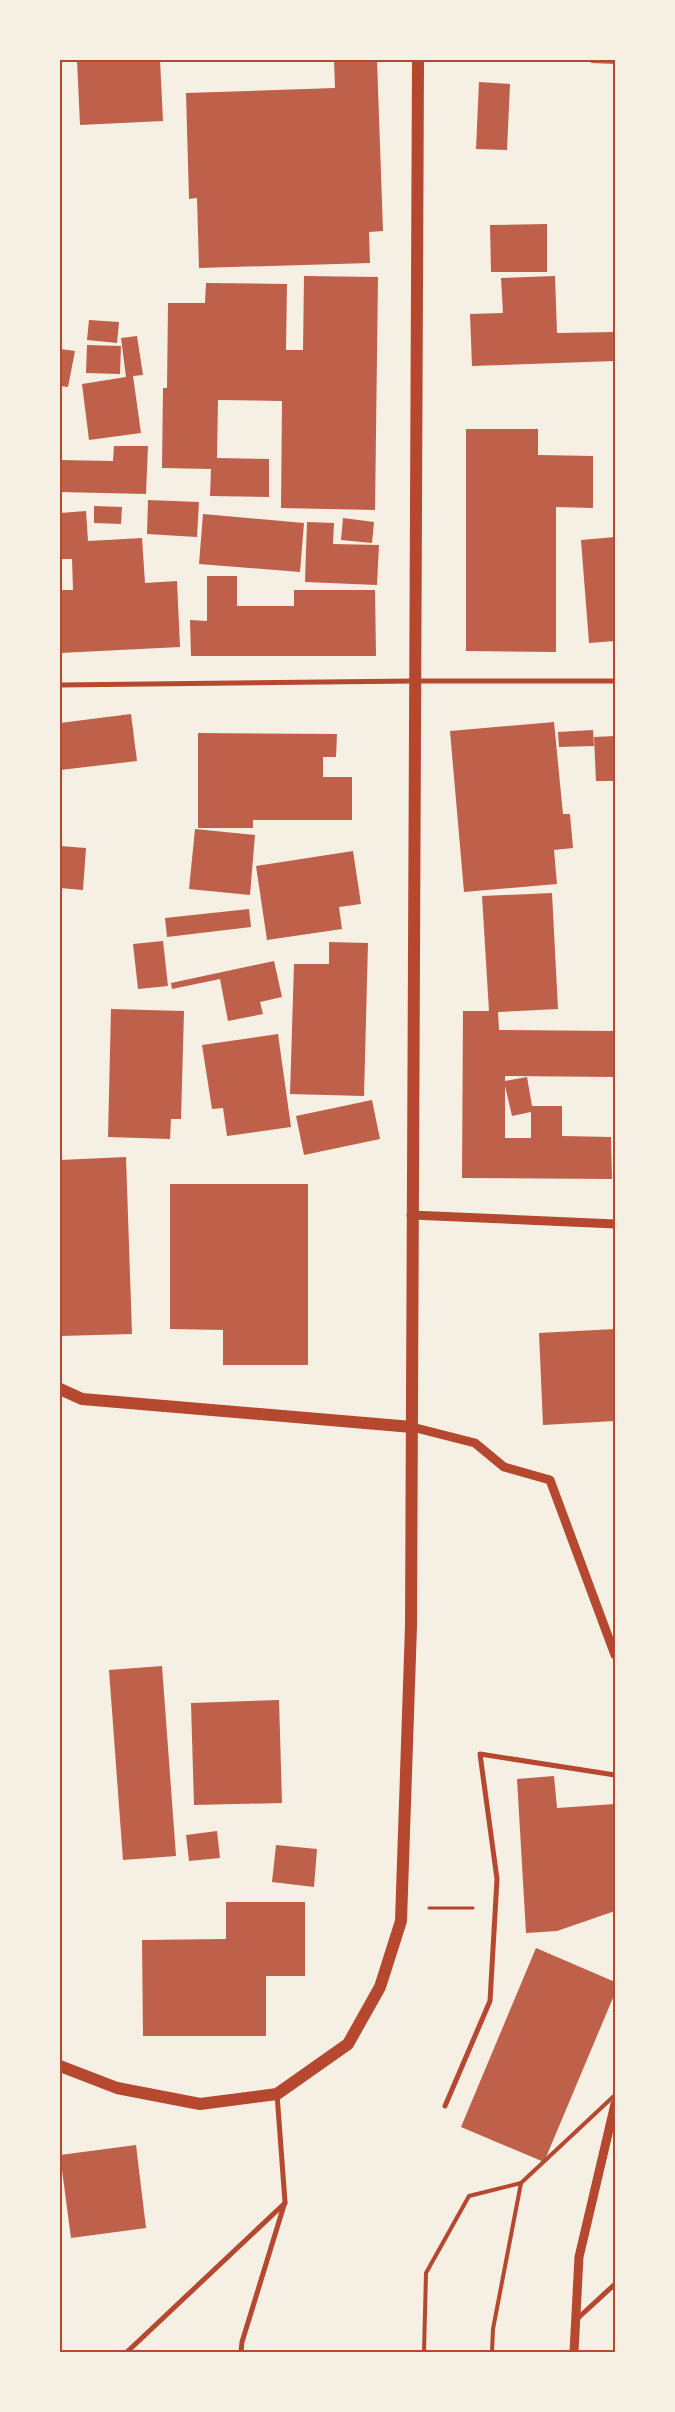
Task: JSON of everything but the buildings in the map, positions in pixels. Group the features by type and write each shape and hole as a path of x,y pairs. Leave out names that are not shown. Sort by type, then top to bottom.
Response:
{"main road":[{"path":"60,2066 117,2088 200,2104 277,2094 348,2044 380,1987 401,1922 411,1626 411,1216 418,60"},
{"path":"60,1389 82,1399 412,1427"}],"street":[{"path":"60,684 414,680 615,681"},
{"path":"411,1216 615,1224"},
{"path":"412,1427 475,1442 504,1467 550,1480 615,1656"},
{"path":"445,2106 490,2001 497,1879 480,1754 615,1775"},
{"path":"241,2352 242,2342 285,2202 277,2094"},
{"path":"574,2352 579,2257 615,2104"},
{"path":"127,2352 285,2202"},
{"path":"577,2319 615,2284"}],"lane":[{"path":"424,2352 426,2273 470,2196 522,2183 615,2095"},
{"path":"492,2352 493,2329 522,2183"}],"path":[{"path":"401,1907 478,1908 497,1879"}]}
